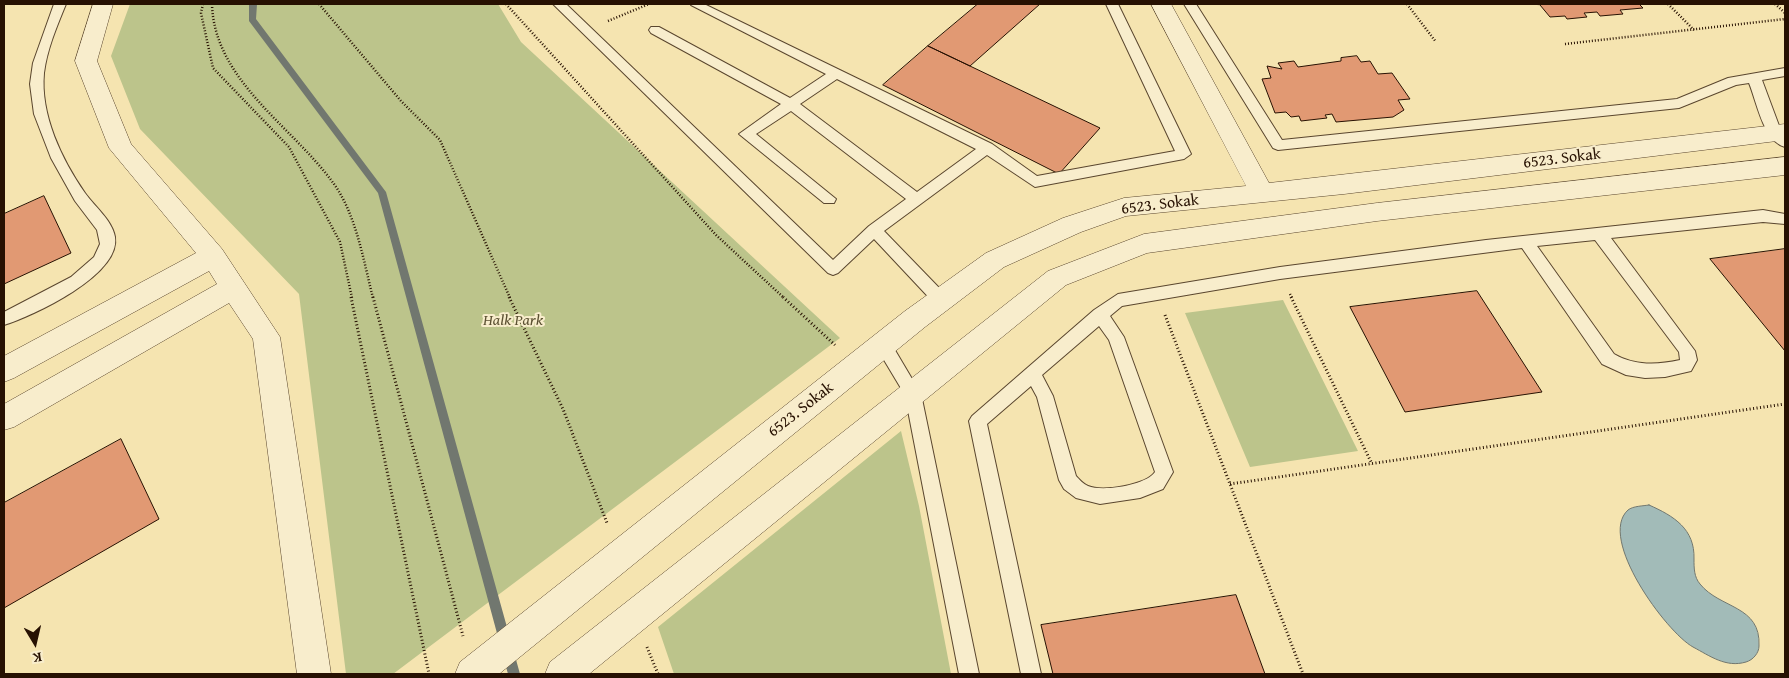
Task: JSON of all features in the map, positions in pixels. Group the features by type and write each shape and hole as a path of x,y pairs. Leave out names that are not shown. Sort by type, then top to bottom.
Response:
{"street":[{"path":"103,4 86,61 121,148 212,256 266,337 314,674"},
{"path":"1161,4 1262,193"},
{"name":"6523. Sokak","path":"468,660 614,560 883,345 995,260 1072,225 1124,207 1782,136"},
{"name":"6523. Sokak","path":"562,674 636,629 913,394 997,324 1057,278 1144,244 1376,212 1785,166"},
{"path":"4,370 212,256"},
{"path":"4,418 233,288"}],"lane":[{"path":"4,319 79,279 91,270 106,249 108,238 61,163 39,106 37,84 40,61 60,4"},
{"path":"559,4 833,269 874,230 915,198 987,148"},
{"path":"697,5 987,148 1035,182 1184,154 1112,4"},
{"path":"1190,4 1278,145 1679,103 1732,81 1785,72"},
{"path":"655,30 791,104 915,198"},
{"path":"829,199 746,134 836,72"},
{"path":"1754,77 1782,136"},
{"path":"1032,674 978,422 1118,300 1280,273 1526,242 1762,216 1785,220"},
{"path":"874,230 941,300"},
{"path":"1526,242 1608,359 1624,368 1635,371 1685,366 1689,356 1686,349 1599,234"},
{"path":"1033,374 1045,396 1068,480 1074,487 1094,495 1105,496 1145,489 1159,481 1164,472 1161,463 1116,337 1100,315"},
{"path":"883,345 913,394 969,674"}],"path":[{"path":"203,4 201,13 213,68 289,147 340,242 429,674"},
{"path":"212,4 210,10 218,41 234,71 331,179 342,196 356,234 428,498 468,660"},
{"path":"319,4 401,101 440,140 511,300 563,409 607,524"},
{"path":"506,4 716,235 857,366"},
{"path":"586,29 649,4"},
{"path":"1407,4 1436,42"},
{"path":"1668,4 1694,30"},
{"path":"1776,4 1785,13"},
{"path":"1565,44 1785,19"},
{"path":"1280,273 1372,464"},
{"path":"1156,294 1303,674"},
{"path":"1230,484 1785,404"},
{"path":"636,629 650,652 658,674"}],"green space":[{"name":"Halk Park","path":"130,4 498,4 521,42 840,338 393,674 346,674 299,294 140,129 111,56"},
{"path":"1283,300 1358,451 1250,467 1185,313"},
{"path":"901,431 919,506 951,674 674,674 658,627"}],"water":[{"path":"1649,505 1667,514 1687,532 1693,549 1695,575 1700,584 1708,592 1738,609 1753,623 1758,633 1759,649 1751,660 1739,663 1725,662 1693,647 1681,638 1652,604 1628,562 1621,541 1621,523 1628,510"}],"building":[{"path":"978,4 1040,4 970,66 928,46"},
{"path":"1530,4 1639,4 1643,8 1620,10 1623,14 1600,16 1597,12 1584,13 1587,17 1567,19 1565,16 1550,17 1540,5"},
{"path":"928,46 1100,128 1059,174 883,85"},
{"path":"1357,56 1361,62 1370,61 1378,74 1392,73 1410,99 1398,100 1404,110 1393,117 1336,122 1332,114 1325,115 1327,118 1301,121 1299,116 1291,117 1286,112 1275,113 1262,79 1271,78 1267,66 1282,69 1278,63 1294,61 1298,67 1341,61 1341,58"},
{"path":"44,196 71,253 4,284 4,214"},
{"path":"1785,249 1785,351 1710,259"},
{"path":"1477,291 1542,392 1405,412 1350,307"},
{"path":"121,439 159,519 4,608 4,503"},
{"path":"1236,595 1265,674 1053,674 1041,625"}],"waterway":[{"path":"253,4 252,19 382,192 514,674"}]}
